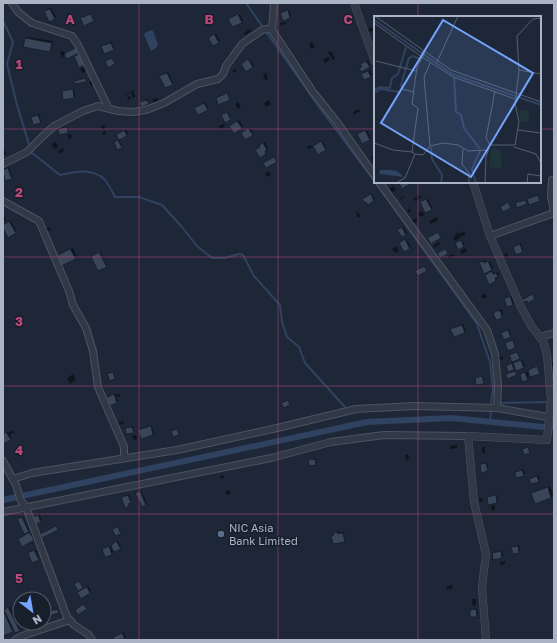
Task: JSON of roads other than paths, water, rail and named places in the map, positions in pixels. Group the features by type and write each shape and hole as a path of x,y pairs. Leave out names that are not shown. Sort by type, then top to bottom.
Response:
{"street":[{"path":"12,3 18,12 32,23 72,36 78,45 108,107"},
{"path":"3,164 27,152 54,126 83,111 98,106 108,107 118,111 133,112 146,110 164,103 197,84 218,79 242,44 267,30 274,3"},
{"path":"354,3 374,59"},
{"path":"267,30 337,122 374,175"},
{"path":"490,236 554,212 551,196 552,180"},
{"path":"381,183 487,330 495,354 498,385 497,408"},
{"path":"3,512 271,458 331,442 384,435 549,438 550,400 547,355 543,341 532,327 521,307 490,236 473,183"},
{"path":"3,201 39,221 69,290 73,305 86,328 93,351 98,387 124,447 124,458"},
{"path":"540,337 554,333"},
{"path":"15,482 32,473 185,448 356,409 414,406 497,408 550,417"},
{"path":"468,436 474,502 486,554 482,587 486,640"},
{"path":"3,461 15,482 20,501 26,507 67,617 74,625 88,634 92,640"},
{"path":"15,640 22,636 70,620"}],"water":[{"path":"151,30 153,31 158,44 156,48 151,51 144,35"}],"waterway":[{"path":"246,3 319,107 374,181"},
{"path":"3,21 13,42 7,64 29,145"},
{"path":"31,152 60,175 83,172 95,173 105,180 115,197 139,197 162,205 197,246 212,258 225,258 239,254 243,255 254,276 280,305 282,322 287,337 299,347 305,363 345,407"},
{"path":"376,183 477,324 490,362 493,389 491,403"},
{"path":"500,403 549,402"},
{"path":"490,422 491,411"},
{"path":"3,500 367,422 451,418 554,428"}],"place":[{"name":"NIC Asia Bank Limited","path":"221,534"}]}
